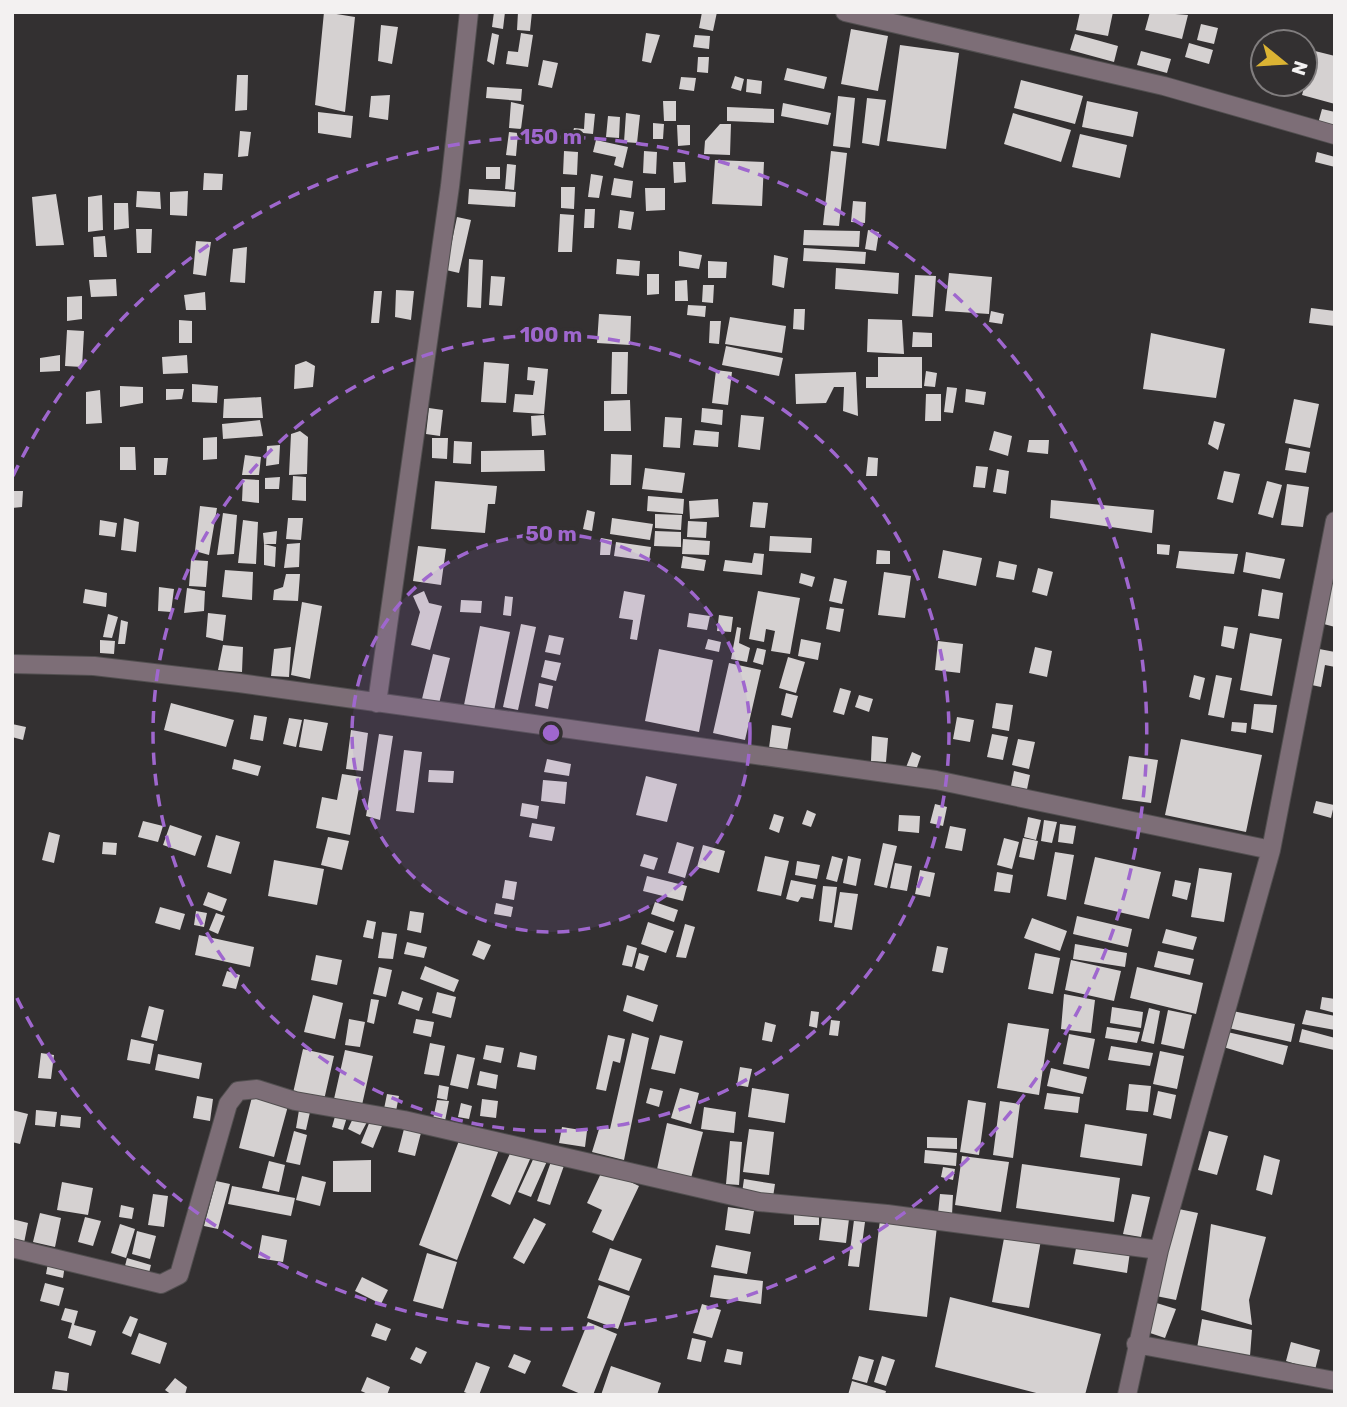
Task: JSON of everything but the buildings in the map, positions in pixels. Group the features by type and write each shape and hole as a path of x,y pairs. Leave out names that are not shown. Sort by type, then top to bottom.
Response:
{"street":[{"path":"377,704 450,186 469,12"},
{"path":"845,12 1164,86 1335,135"},
{"path":"1127,1395 1136,1344 1159,1250 1272,850 1335,521"},
{"path":"12,664 94,666 936,780 1272,850"},
{"path":"12,1248 161,1284 179,1275 228,1104 238,1091 257,1089 295,1101 404,1119 760,1202 887,1214 1159,1250"},
{"path":"1136,1344 1335,1381"}]}
